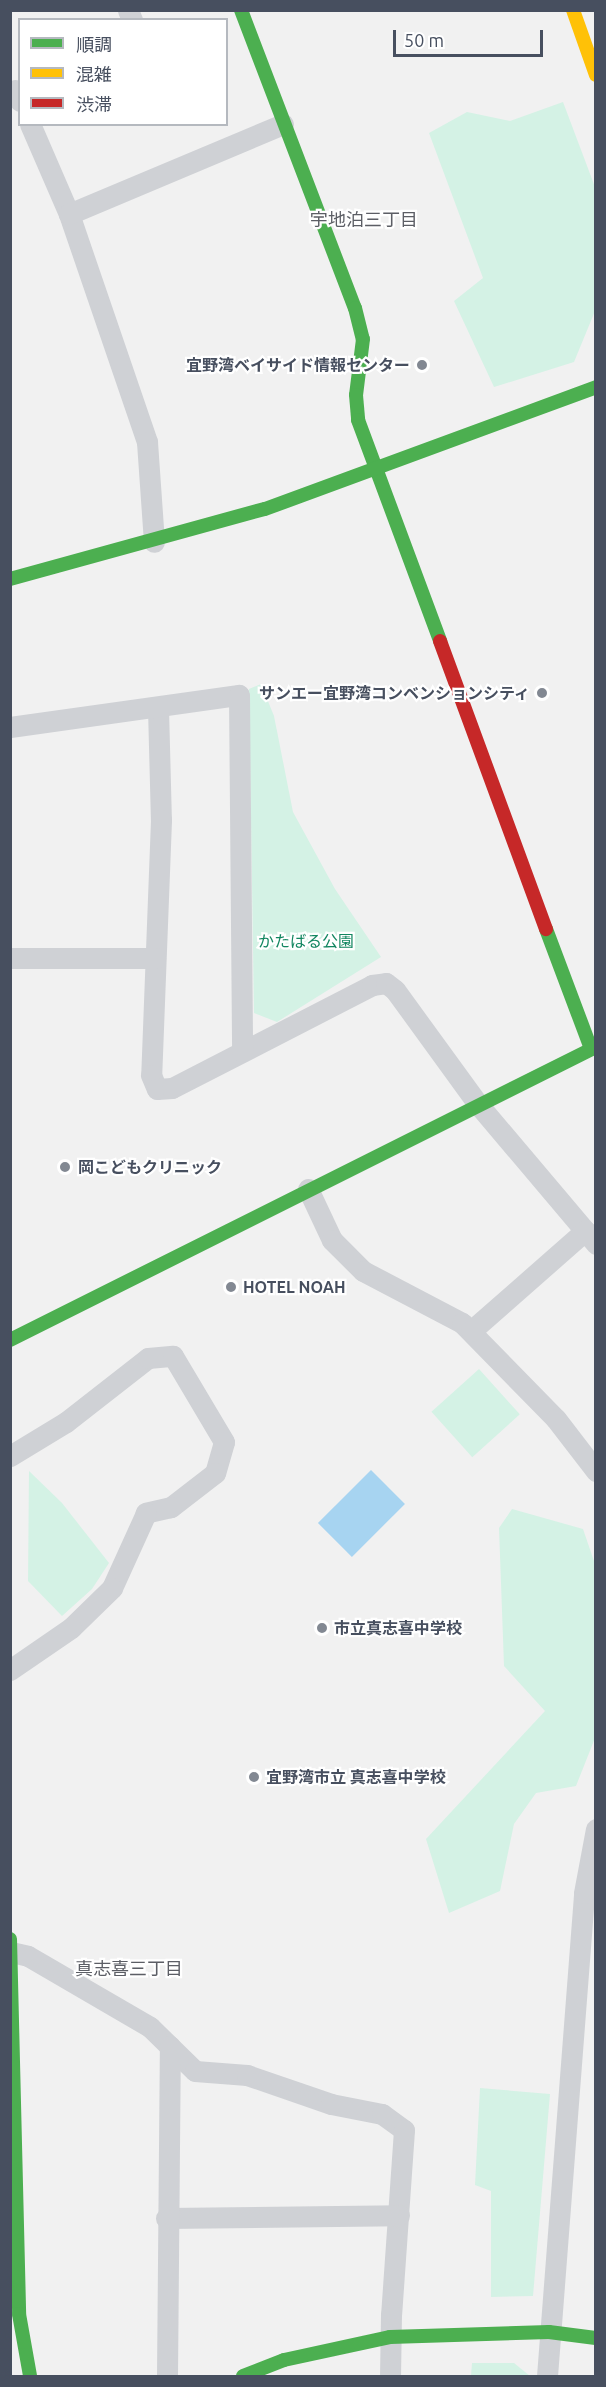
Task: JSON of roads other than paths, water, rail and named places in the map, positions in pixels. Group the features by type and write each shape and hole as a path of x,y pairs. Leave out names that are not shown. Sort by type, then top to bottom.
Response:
{"main road":[{"path":"10,1340 477,1103 593,1048 379,470 358,420 356,395 363,339 356,308 283,124 241,10"},
{"path":"573,10 596,75"},
{"path":"10,579 154,542 379,470 596,387"},
{"path":"10,1939 11,2127 19,2314 30,2376"},
{"path":"243,2376 284,2360 390,2337 549,2332 596,2338"}],"street":[{"path":"69,214 283,124"},
{"path":"31,126 69,214 147,442 154,542"},
{"path":"10,727 239,695 242,1051"},
{"path":"158,708 161,820 151,1075 157,1089 172,1088 372,985 386,983 395,990 477,1103 590,1238 471,1331"},
{"path":"10,958 155,958"},
{"path":"309,1189 332,1240 363,1271 431,1304 471,1331 556,1419 596,1471"},
{"path":"10,1456 66,1422 148,1358 174,1356 224,1442 214,1473 171,1507 146,1513 112,1588 71,1628 10,1670"},
{"path":"547,2376 549,2332 596,1828"},
{"path":"11,1952 28,1956 140,2022 170,2046 195,2071 247,2074 331,2104 382,2114 404,2130 390,2337 390,2376"},
{"path":"167,2376 166,2218 170,2046"},
{"path":"166,2218 399,2215"}],"water":[{"path":"371,1470 405,1504 352,1557 318,1523"}],"place":[{"name":"宜野湾ベイサイド情報センター","path":"422,365"},
{"name":"サンエー宜野湾コンベンションシティ","path":"542,693"},
{"name":"岡こどもクリニック","path":"65,1167"},
{"name":"HOTEL NOAH","path":"231,1287"},
{"name":"市立真志喜中学校","path":"322,1628"},
{"name":"宜野湾市立 真志喜中学校","path":"254,1777"}],"district":[{"name":"宇地泊三丁目","path":"364,219"},
{"name":"真志喜三丁目","path":"129,1968"}],"park label":[{"name":"かたばる公園","path":"306,941"}]}
